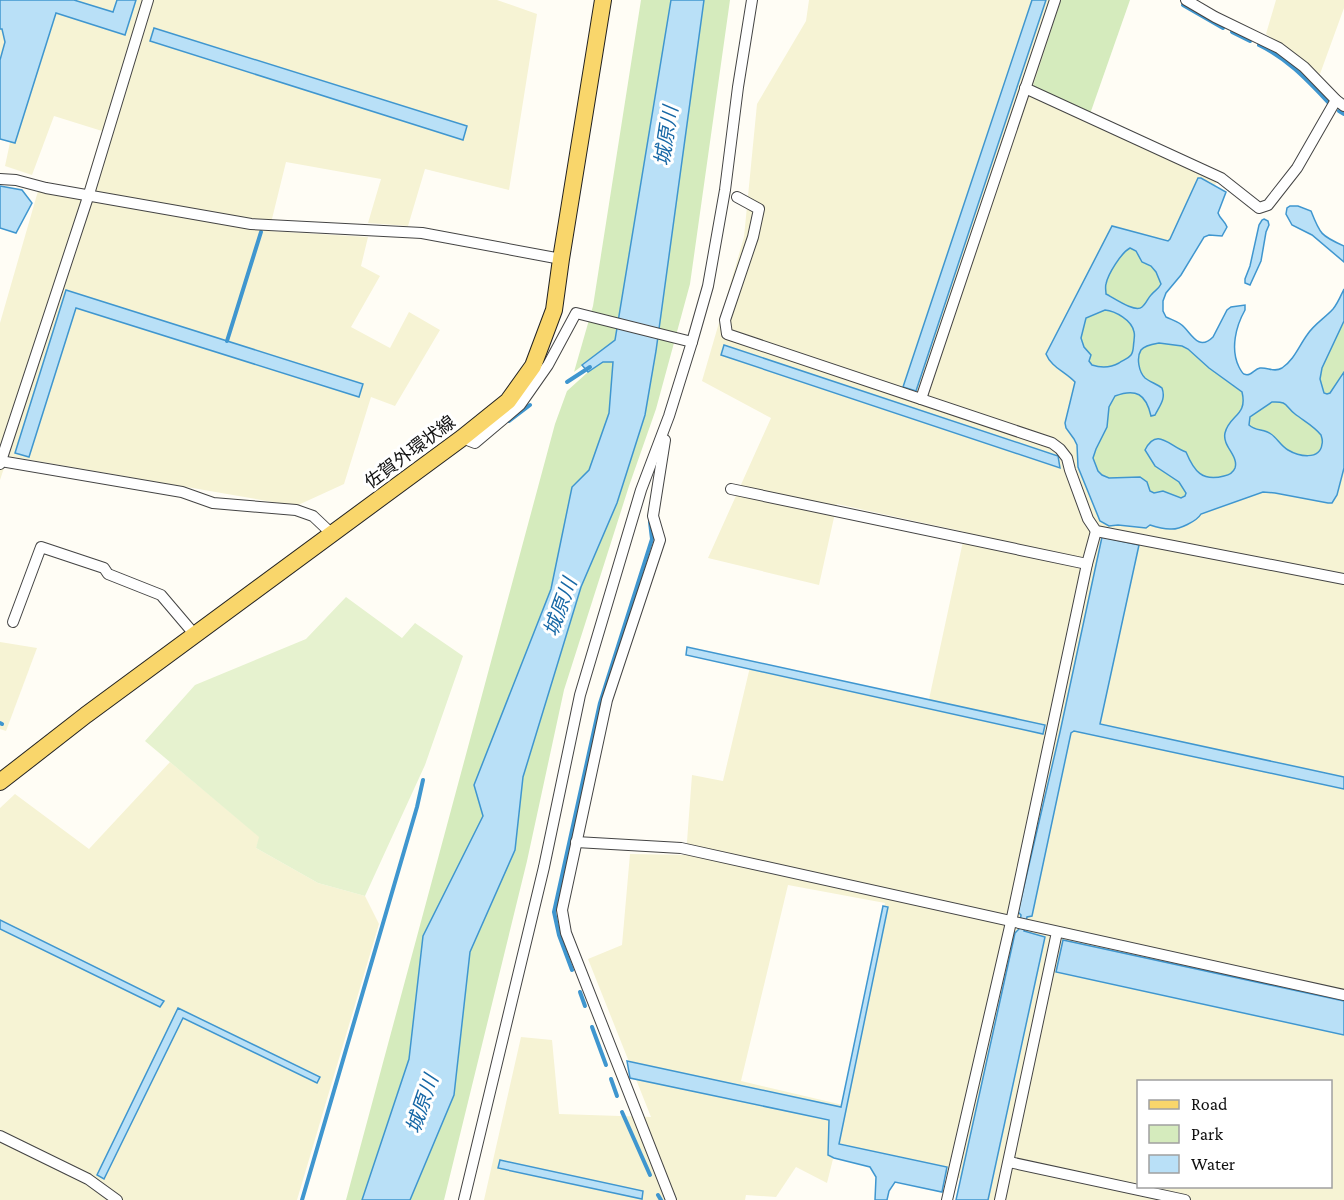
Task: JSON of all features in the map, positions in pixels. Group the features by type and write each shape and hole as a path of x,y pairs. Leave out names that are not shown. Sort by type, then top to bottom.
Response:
{"main road":[{"name":"佐賀外環状線","path":"0,782 462,438 508,400 533,366 554,310 603,0"}],"street":[{"path":"148,0 89,194 0,462 182,492 213,503 296,510 313,516 332,534"},
{"path":"464,1200 544,867 579,696 641,490 669,416 708,286 725,190 752,0"},
{"path":"921,399 1055,0"},
{"path":"1025,88 1221,178 1259,207 1268,205 1297,168 1340,104 1304,67 1279,48 1215,17 1186,0"},
{"path":"0,179 251,224 422,232 561,259"},
{"path":"737,197 759,208 753,237 725,320 727,334 1052,443 1067,458 1088,519 1096,531 1344,579"},
{"path":"462,438 475,443 520,405 548,365 576,314 692,342"},
{"path":"669,416 653,516 660,540 607,700 562,910 566,933 671,1200"},
{"path":"731,489 1087,564"},
{"path":"947,1200 1019,924 1087,564 1096,531"},
{"path":"13,622 41,547 104,568 108,574 161,595 195,635"},
{"path":"576,842 681,848 1344,995"},
{"path":"1000,1200 1058,932"},
{"path":"0,1136 88,1179 117,1200"},
{"path":"1009,1162 1185,1200"}],"shaded area":[{"path":"0,0 497,0 537,14 509,190 425,169 408,226 368,223 381,179 286,162 269,231 368,237 361,266 380,276 351,327 390,348 409,312 440,330 395,406 371,397 344,484 296,506 8,456 0,480 0,323 38,191 82,196 102,131 54,116 32,175 5,166 21,91 0,86"},
{"path":"809,0 1061,0 1034,86 1217,181 1182,252 1056,351 1344,429 1344,1200 958,1200 962,1179 836,1147 827,1183 796,1167 776,1197 746,1195 745,1200 484,1200 521,1037 552,1040 559,1114 651,1117 588,959 622,945 630,854 686,855 692,775 723,781 750,667 928,704 965,532 837,504 819,585 708,558 771,418 702,381 744,237 757,104 806,21","holes":["788,885 885,903 843,1105 741,1081"]},
{"path":"1276,0 1344,0 1344,8 1320,74 1266,34"},
{"path":"0,642 37,648 6,731 0,729"},
{"path":"170,762 260,837 256,848 318,883 365,896 379,924 297,1200 0,1200 0,808 15,794 89,849"}],"green space":[{"path":"641,0 671,0 615,340 574,372 593,306"},
{"path":"704,0 730,0 690,284 656,409 564,690 527,861 444,1200 410,1200 454,1095 470,952 515,850 523,777 581,587 617,503 645,415 656,351"},
{"path":"1061,0 1130,0 1090,114 1033,86"},
{"path":"1118,240 1182,252 1150,316 1252,388 1297,386 1344,295 1344,429 1325,486 1268,471 1173,514 1111,506 1085,461 1093,379 1056,352"},
{"path":"603,362 613,362 609,413 589,470 572,487 551,589 474,785 483,816 423,936 409,1059 362,1200 346,1200 555,424 567,391"},
{"path":"346,597 402,638 415,623 463,656 425,765 365,896 318,883 256,848 259,837 145,741 195,685 306,639"}],"water":[{"path":"0,0 74,0 113,12 117,0 136,0 125,35 56,13 15,143 0,139 0,60 5,42 2,29 0,29"},
{"name":"城原川","path":"671,0 704,0 656,351 645,415 617,503 581,587 523,777 515,850 470,952 454,1095 410,1200 362,1200 409,1059 423,936 483,816 474,785 551,589 572,487 589,470 609,413 613,362 603,362 588,372 582,365 615,340"},
{"path":"1032,0 1046,0 916,391 903,387"},
{"path":"154,28 467,126 463,140 150,41"},
{"path":"1198,178 1226,192 1218,213 1227,227 1222,236 1204,237 1181,275 1166,293 1163,311 1166,317 1180,324 1196,340 1204,342 1213,337 1227,310 1231,307 1245,305 1235,345 1236,360 1244,374 1260,368 1274,370 1286,365 1310,331 1335,307 1344,289 1344,321 1322,368 1320,379 1324,393 1327,394 1344,372 1344,468 1337,495 1332,503 1263,492 1201,514 1183,527 1174,529 1150,525 1146,528 1109,526 1100,521 1078,467 1077,445 1065,423 1075,382 1051,362 1046,354 1112,226 1168,241","holes":["1130,248 1136,251 1142,262 1151,266 1156,272 1161,284 1139,308 1130,307 1106,294 1109,275","1105,310 1127,320 1134,333 1131,355 1112,366 1092,365 1089,361 1091,355 1084,347 1081,338 1086,318","1159,343 1188,349 1242,392 1243,400 1240,411 1230,422 1225,433 1226,442 1236,464 1231,474 1216,477 1204,476 1192,465 1186,452 1164,440 1154,439 1145,450 1155,466 1179,482 1186,493 1181,498 1163,491 1154,493 1150,491 1147,482 1140,477 1109,478 1102,475 1093,458 1107,427 1109,407 1115,396 1129,393 1139,395 1146,402 1151,416 1155,415 1163,399 1162,388 1145,378 1139,365 1139,353 1149,345","1272,402 1284,403 1321,435 1320,449 1317,453 1308,456 1292,452 1271,434 1249,425 1250,417"]},
{"path":"0,186 22,190 32,203 16,233 0,228"},
{"path":"1290,206 1298,206 1311,211 1322,233 1330,240 1344,246 1344,262 1312,235 1292,225 1286,214"},
{"path":"1264,219 1269,225 1261,261 1250,285 1245,283 1245,279 1259,225"},
{"path":"66,290 363,384 359,397 76,308 29,457 15,453"},
{"path":"724,345 1058,456 1060,468 721,355"},
{"path":"1102,537 1139,545 1100,724 1344,777 1344,789 1074,731 1071,733 1032,916 1027,917 1024,931 1045,937 988,1200 956,1200 1015,933 1019,929 1021,915 1018,912"},
{"path":"687,647 1045,725 1043,734 686,655"},
{"path":"883,906 888,907 839,1144 947,1167 942,1192 895,1182 889,1191 887,1200 875,1200 876,1177 870,1167 828,1155 829,1120 630,1078 627,1061 841,1107"},
{"path":"0,920 164,1001 160,1007 0,929"},
{"path":"1063,940 1344,1001 1344,1035 1056,972"},
{"path":"178,1008 320,1077 317,1083 183,1018 104,1179 97,1175"},
{"path":"500,1160 643,1191 642,1199 498,1168"}],"waterway":[{"path":"1183,5 1223,28"},
{"path":"1232,32 1250,41"},
{"path":"1259,45 1288,63 1329,103"},
{"path":"1339,111 1344,114"},
{"path":"227,341 261,232"},
{"path":"567,382 590,367"},
{"path":"509,421 530,405"},
{"path":"572,970 559,935 554,912 600,703 652,539 650,522"},
{"path":"302,1200 423,780"},
{"path":"580,992 585,1006"},
{"path":"592,1027 606,1065"},
{"path":"611,1079 617,1096"},
{"path":"622,1112 650,1175"},
{"path":"658,1195 661,1200"}]}
